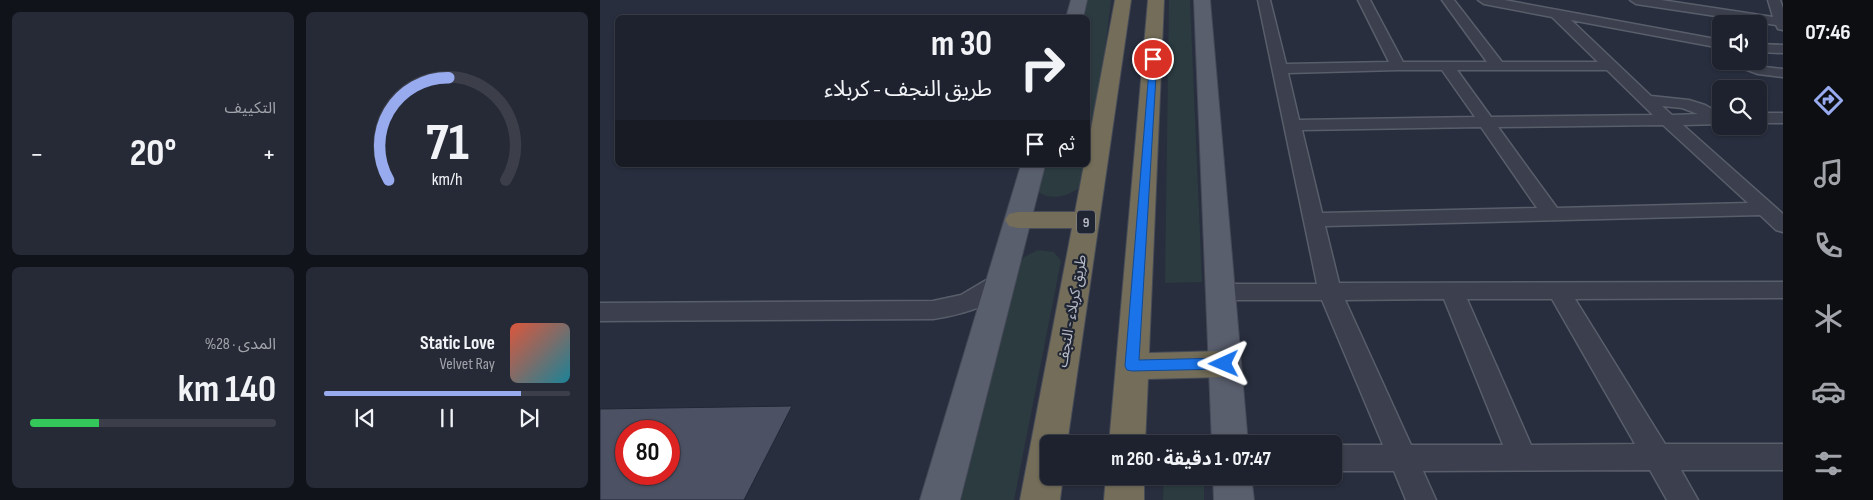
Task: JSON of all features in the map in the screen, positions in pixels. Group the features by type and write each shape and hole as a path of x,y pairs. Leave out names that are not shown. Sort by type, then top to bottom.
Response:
{"highway":[{"path":"1123,7 1125,16 1136,14 1148,15 1155,7"},
{"name":"طريق كربلاء - النجف","path":"1051,435 1123,7"},
{"path":"1128,435 1155,7"},
{"path":"1018,220 1087,220"},
{"path":"1132,366 1224,364"},
{"name":"طريق كربلاء - النجف","path":"1040,500 1042,485"},
{"path":"1124,500 1125,485"}],"main road":[{"path":"1075,15 1079,0"},
{"path":"1202,0 1229,435"},
{"path":"940,500 1032,167"},
{"path":"1233,485 1234,500"}],"street":[{"path":"1264,0 1330,292 1421,500"},
{"path":"1364,0 1398,66"},
{"path":"1448,0 1498,66"},
{"path":"1484,0 1539,5 1557,14 1712,43"},
{"path":"1636,0 1779,13"},
{"path":"1758,4 1779,13"},
{"path":"1557,14 1667,120 1783,225"},
{"path":"1700,41 1712,48"},
{"path":"1767,48 1783,49"},
{"path":"1280,69 1398,66 1611,66"},
{"path":"1446,66 1551,214"},
{"path":"1760,70 1783,73"},
{"path":"1647,101 1687,103 1712,115"},
{"path":"1767,118 1783,118"},
{"path":"1292,126 1712,119"},
{"path":"1314,220 1765,209"},
{"path":"600,312 932,310 948,308 971,301 1001,282"},
{"path":"1221,292 1783,290"},
{"path":"1452,291 1523,458"},
{"path":"1559,291 1683,500"},
{"path":"1342,458 1783,457"}],"shaded area":[{"path":"1085,0 1111,0 1104,58 1090,137 1090,15 1081,15"},
{"path":"1169,0 1190,0 1202,282 1165,283"},
{"path":"1040,167 1084,167 1079,188 1069,194 1053,197 1037,191"},
{"path":"1038,250 1054,252 1061,261 1014,500 961,500 1020,263 1024,257"},
{"path":"1164,485 1204,485 1204,500 1163,500"}],"building":[{"path":"792,406 744,500 600,500 600,409"}],"route":[{"path":"1153,59 1132,366 1224,364"}]}
